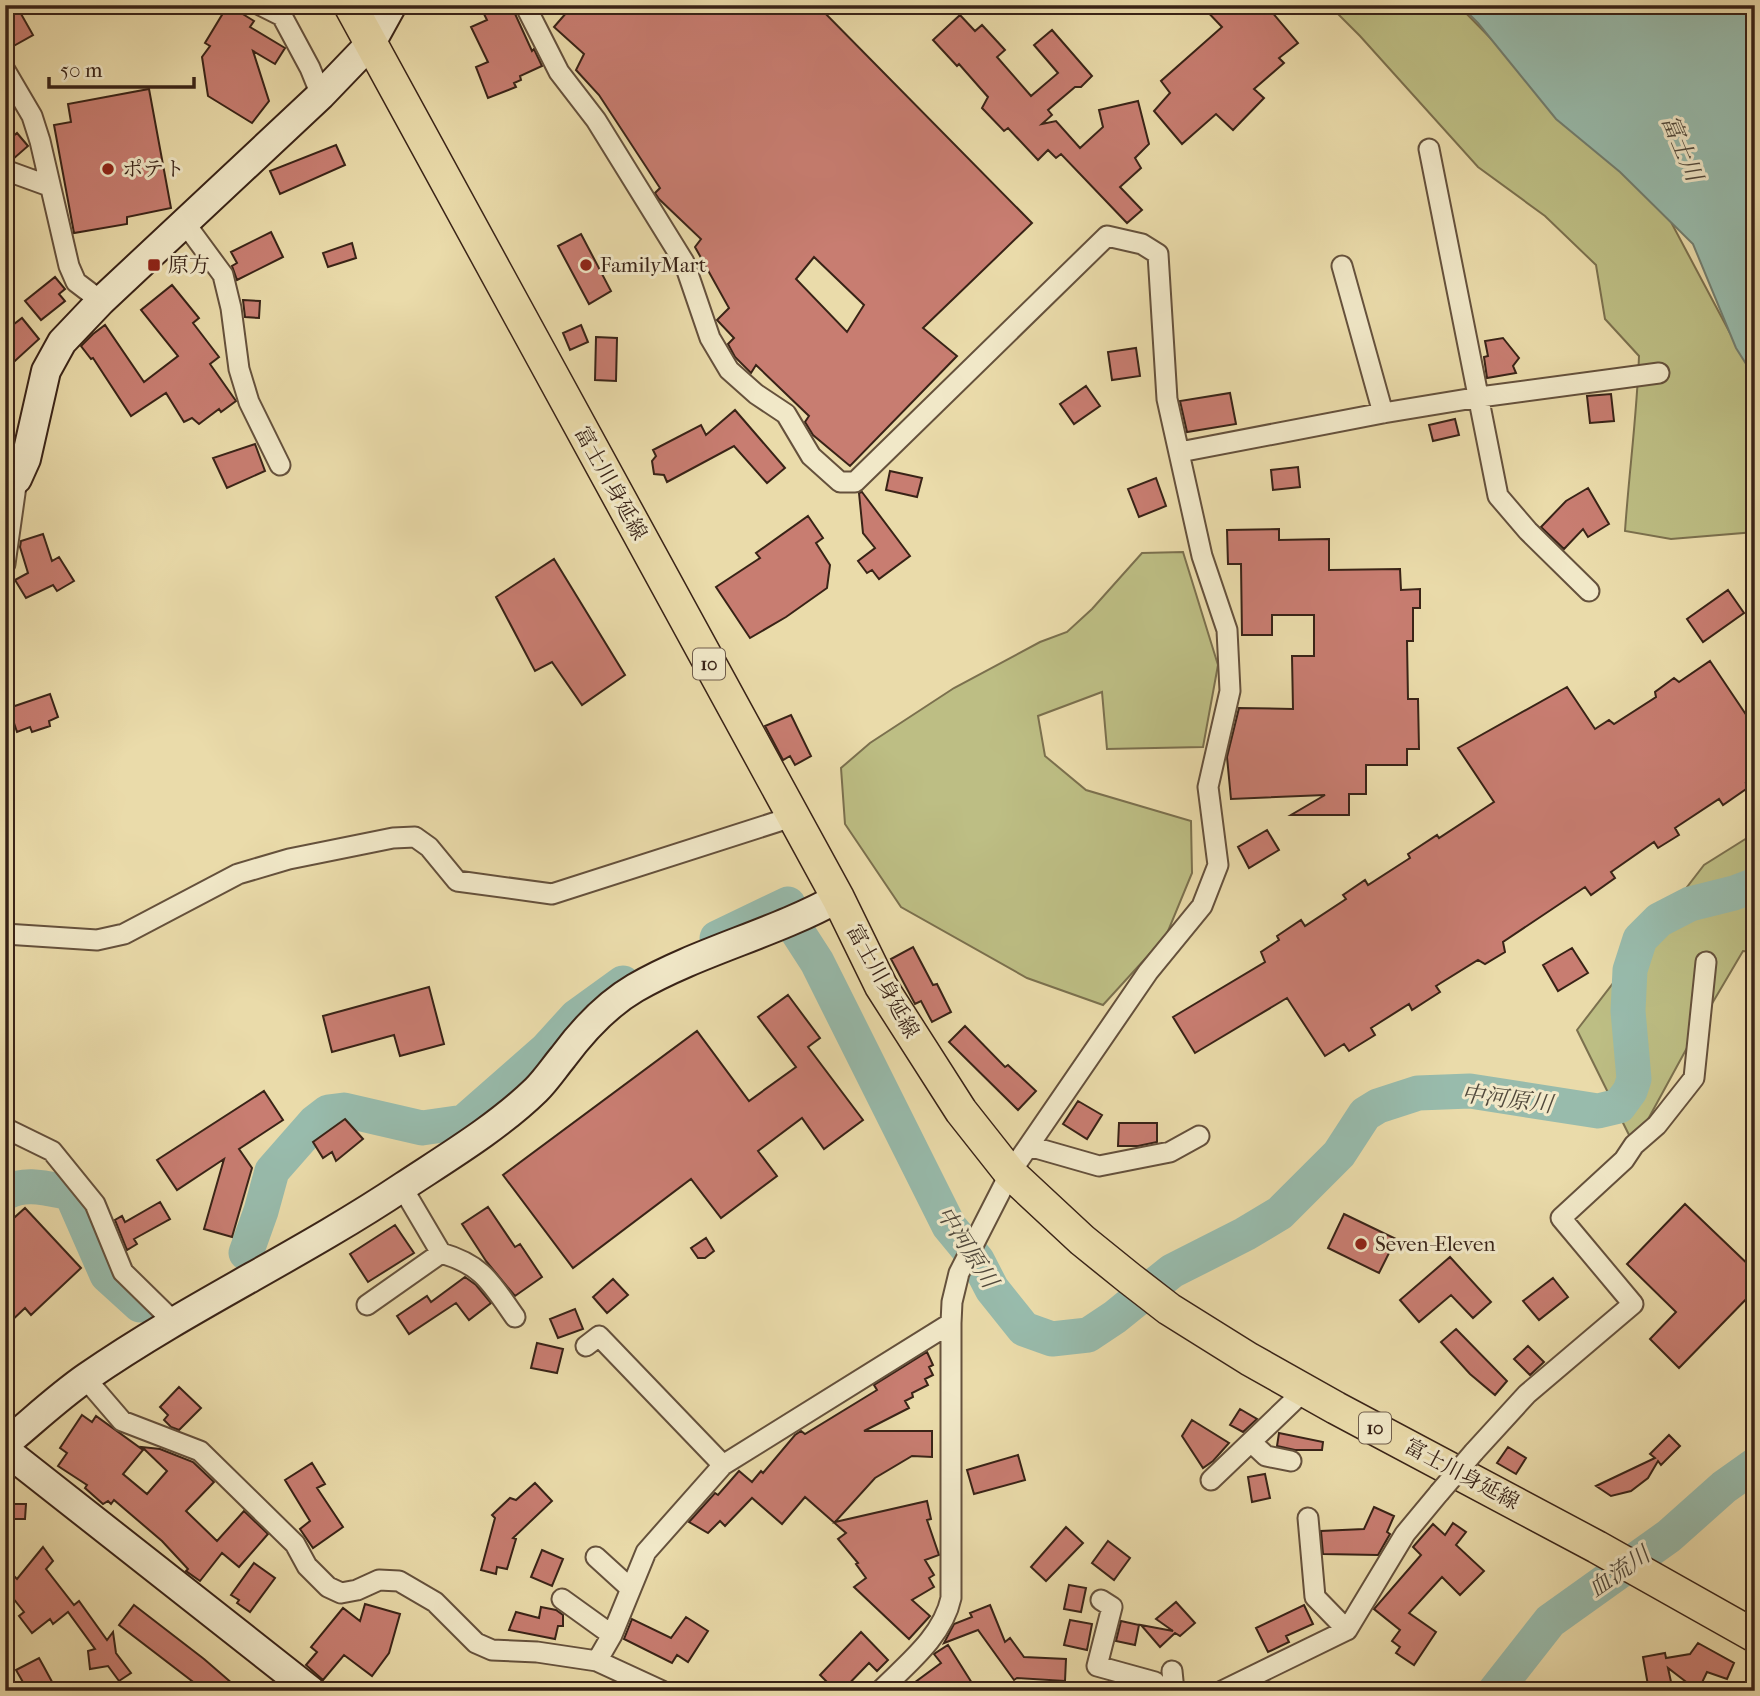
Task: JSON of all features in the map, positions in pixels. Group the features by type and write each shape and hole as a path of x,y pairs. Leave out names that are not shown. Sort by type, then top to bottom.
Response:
{"main road":[{"name":"富士川身延線","path":"350,5 829,903 961,1111 1010,1173 1082,1240 1129,1278 1158,1300 1250,1359 1597,1546 1755,1636"}],"street":[{"path":"260,5 282,16 321,94"},
{"path":"5,564 11,483 26,459 46,371 62,342 101,301 321,94 371,43 391,5"},
{"path":"527,5 559,72 596,120 684,262 710,338 729,370 756,394 786,414 811,456 840,482 855,481 1107,236 1142,244 1158,254 1167,400 1202,556 1227,630 1230,691 1208,787 1218,865 1202,906 1148,972 1010,1173 959,1273 951,1323 951,1598 948,1614 930,1640 880,1691"},
{"path":"5,70 32,116 69,266 76,282 101,301"},
{"path":"1429,149 1499,496 1528,531 1589,591"},
{"path":"5,170 49,186"},
{"path":"184,222 223,275 242,380 249,402 280,465"},
{"path":"1342,266 1383,413"},
{"path":"1180,452 1480,397 1660,373"},
{"path":"5,934 97,940 124,934 238,874 289,859 415,836 457,881 552,894 783,820"},
{"path":"5,1444 85,1378 402,1187 505,1116 538,1089 603,1011 635,988 829,903"},
{"path":"1222,1691 1248,1685 1347,1630 1405,1534 1474,1451 1527,1394 1633,1304 1561,1218 1624,1160 1634,1145 1657,1125 1694,1078 1706,961"},
{"path":"5,1128 52,1152 95,1204 123,1272 174,1322"},
{"path":"1029,1146 1099,1166 1170,1152 1199,1136"},
{"path":"402,1187 441,1252 463,1259 481,1271 515,1317"},
{"path":"367,1305 441,1252"},
{"path":"597,1661 612,1635 646,1552 723,1465 951,1323"},
{"path":"586,1346 599,1336 723,1465"},
{"path":"85,1378 122,1421 200,1451 295,1544 307,1566 328,1587 341,1593 357,1590 379,1580 399,1581 435,1602 476,1643 492,1650 537,1652 597,1661 662,1691"},
{"path":"1211,1480 1305,1390"},
{"path":"1251,1442 1266,1456 1291,1461"},
{"path":"5,1450 311,1691"},
{"path":"1308,1518 1315,1597 1347,1630"},
{"path":"596,1557 630,1588"},
{"path":"562,1599 612,1635"},
{"path":"1101,1600 1112,1606 1097,1666 1154,1682 1161,1691"}],"green space":[{"path":"1329,5 1458,5 1671,222 1730,333 1755,368 1755,532 1671,539 1625,531 1639,356 1605,319 1596,265 1545,216 1478,167"},
{"path":"1183,552 1218,665 1203,747 1107,749 1102,692 1038,716 1045,756 1086,790 1191,821 1192,873 1166,936 1103,1005 1027,978 901,907 845,824 841,768 870,743 954,688 1040,642 1067,632 1092,609 1142,553"},
{"path":"1755,833 1755,952 1743,951 1634,1145 1577,1030 1704,865"}],"water":[{"name":"富士川","path":"1460,5 1755,5 1755,378 1736,348 1693,244 1620,172 1556,119 1478,23"}],"building":[{"path":"5,5 16,5 33,35 10,48 5,39"},
{"path":"228,5 254,21 250,27 285,48 275,64 253,51 269,101 252,123 208,96 202,57 210,46 205,43"},
{"path":"497,5 511,5 532,51 534,49 542,66 520,76 521,80 514,83 516,87 488,98 476,67 488,62 471,27 487,20 483,12"},
{"path":"573,5 817,5 1032,223 923,328 957,356 850,466 813,435 805,422 809,416 756,365 751,373 735,357 728,344 734,338 717,320 729,308 695,247 701,239 659,199 655,193 660,188 599,95 576,70 584,54 554,27","holes":["814,257 864,305 847,332 796,279"]},
{"path":"1201,5 1266,5 1298,43 1279,58 1284,63 1254,89 1264,98 1233,130 1216,114 1182,144 1154,111 1170,93 1161,81 1222,27"},
{"path":"960,15 975,31 982,25 1005,50 997,57 1031,96 1058,73 1034,45 1052,30 1092,76 1048,110 1052,115 1042,124 1056,121 1080,148 1103,127 1099,110 1138,101 1149,144 1135,158 1141,168 1120,187 1142,210 1127,223 1061,154 1056,158 1048,150 1038,160 1008,128 1004,131 982,108 988,97 933,40"},
{"path":"149,89 171,208 127,217 127,224 74,233 54,125 71,122 68,104"},
{"path":"17,133 28,146 12,160 5,158 5,143"},
{"path":"336,145 345,165 280,194 270,171"},
{"path":"271,232 283,257 237,280 232,266 237,263 231,252"},
{"path":"581,234 611,291 589,304 558,246"},
{"path":"352,243 356,258 328,267 323,253"},
{"path":"55,277 65,289 59,294 65,301 41,320 25,301"},
{"path":"172,285 199,318 193,323 219,357 210,364 236,401 221,412 219,409 199,424 192,418 184,422 166,393 131,416 93,358 91,359 81,346 105,325 144,382 178,356 141,310"},
{"path":"243,300 260,301 259,318 245,317"},
{"path":"22,318 39,339 5,370 5,331"},
{"path":"581,325 588,342 570,350 563,333"},
{"path":"596,337 617,338 616,381 595,380"},
{"path":"1503,338 1519,358 1513,366 1516,373 1487,378 1484,357 1488,356 1485,341"},
{"path":"1136,348 1140,376 1112,380 1108,352"},
{"path":"1086,386 1100,406 1074,424 1060,404"},
{"path":"1230,393 1236,424 1187,432 1180,401"},
{"path":"1611,394 1614,421 1590,423 1587,396"},
{"path":"735,410 785,468 767,483 734,446 667,482 664,475 654,474 652,461 656,456 653,450 701,425 706,435"},
{"path":"1455,419 1459,435 1433,441 1429,425"},
{"path":"255,444 265,471 227,488 213,458"},
{"path":"1298,467 1300,487 1273,490 1271,470"},
{"path":"890,471 922,478 917,497 886,490"},
{"path":"1156,478 1166,506 1139,517 1128,489"},
{"path":"1588,488 1609,524 1588,537 1583,529 1564,549 1541,527 1566,501"},
{"path":"862,492 910,556 879,579 872,570 867,573 858,561 875,548 863,533 859,493"},
{"path":"808,516 823,538 816,543 830,565 827,588 750,638 716,587 760,558 756,553"},
{"path":"1279,529 1279,540 1329,539 1329,570 1400,569 1401,590 1420,589 1420,608 1413,608 1413,641 1407,641 1408,699 1418,699 1419,749 1407,749 1407,765 1366,765 1366,794 1349,794 1349,815 1291,815 1325,795 1231,799 1227,757 1239,708 1293,709 1292,656 1314,656 1314,615 1272,615 1272,635 1242,635 1241,564 1228,564 1227,530"},
{"path":"43,534 52,561 59,557 74,581 57,591 53,585 26,598 15,580 28,573 20,547 21,541"},
{"path":"554,559 625,675 582,705 552,662 535,671 496,597"},
{"path":"1728,590 1744,613 1703,642 1687,619"},
{"path":"1710,661 1755,728 1755,777 1746,783 1749,787 1723,805 1719,799 1675,828 1679,835 1658,848 1654,842 1611,872 1615,878 1591,895 1585,887 1503,942 1505,952 1485,964 1478,960 1436,986 1440,992 1412,1010 1409,1004 1371,1028 1375,1035 1349,1051 1344,1044 1325,1056 1287,998 1195,1053 1173,1017 1265,962 1261,952 1279,940 1277,936 1301,920 1305,926 1346,899 1343,895 1365,880 1368,885 1410,858 1408,854 1437,835 1439,838 1494,802 1458,748 1567,687 1595,729 1609,720 1614,724 1656,697 1655,692 1674,678 1679,682"},
{"path":"50,694 58,717 49,721 50,726 32,732 30,727 17,732 9,708"},
{"path":"791,715 811,756 795,765 790,756 783,760 765,726"},
{"path":"1267,830 1279,850 1249,868 1238,847"},
{"path":"913,947 951,1012 932,1022 921,1001 915,1004 891,959"},
{"path":"1572,948 1588,973 1558,991 1543,965"},
{"path":"429,987 444,1044 400,1056 394,1035 332,1052 323,1016"},
{"path":"788,995 820,1038 808,1047 863,1120 824,1149 802,1118 758,1151 777,1176 721,1218 691,1179 573,1268 503,1175 697,1031 749,1101 796,1067 758,1017"},
{"path":"965,1026 1005,1067 1008,1065 1036,1091 1018,1110 949,1042"},
{"path":"264,1091 283,1120 239,1149 252,1168 232,1237 204,1229 224,1159 177,1190 157,1160"},
{"path":"1078,1101 1102,1115 1087,1139 1063,1124"},
{"path":"345,1119 363,1139 336,1161 332,1152 323,1158 313,1142"},
{"path":"1119,1123 1157,1123 1157,1142 1118,1146"},
{"path":"160,1202 170,1219 134,1239 137,1244 127,1250 115,1220 122,1216 125,1222"},
{"path":"1685,1204 1755,1271 1755,1290 1679,1368 1650,1339 1676,1312 1627,1264"},
{"path":"488,1207 515,1247 520,1244 542,1277 515,1296 486,1261 462,1224"},
{"path":"25,1208 81,1268 31,1315 25,1308 5,1327 5,1226"},
{"path":"1344,1214 1396,1239 1379,1273 1328,1248"},
{"path":"395,1225 414,1253 368,1282 350,1254"},
{"path":"706,1238 714,1251 705,1258 698,1258 691,1248"},
{"path":"1450,1257 1491,1302 1473,1318 1451,1295 1419,1322 1400,1300"},
{"path":"465,1277 476,1285 491,1303 469,1320 456,1303 409,1334 397,1316 427,1296 431,1302"},
{"path":"1553,1278 1568,1297 1539,1320 1523,1301"},
{"path":"613,1279 628,1295 607,1313 593,1297"},
{"path":"575,1309 583,1329 558,1338 550,1319"},
{"path":"1456,1329 1507,1381 1495,1395 1470,1374 1441,1342"},
{"path":"537,1343 563,1349 557,1373 531,1368"},
{"path":"1528,1346 1544,1362 1530,1375 1514,1359"},
{"path":"927,1352 933,1365 929,1367 933,1375 925,1379 928,1385 912,1393 913,1397 905,1401 909,1408 864,1431 932,1431 932,1457 912,1456 875,1478 835,1522 927,1501 931,1519 927,1520 939,1555 925,1560 934,1575 929,1578 934,1587 912,1600 930,1616 909,1639 854,1587 866,1578 856,1564 858,1563 838,1539 846,1533 805,1497 782,1524 752,1498 725,1526 720,1521 708,1533 689,1522 739,1471 752,1482 795,1435 801,1431 805,1434 877,1390 874,1385"},
{"path":"179,1387 201,1408 179,1430 164,1420 168,1415 160,1407"},
{"path":"1240,1409 1257,1419 1243,1432 1230,1425"},
{"path":"82,1415 92,1422 96,1416 143,1450 123,1474 147,1494 167,1471 142,1447 160,1449 193,1462 214,1482 186,1511 217,1541 244,1511 268,1534 239,1567 222,1553 200,1581 186,1571 188,1569 162,1541 114,1500 111,1504 108,1501 103,1504 85,1488 87,1485 58,1466 67,1453 60,1448"},
{"path":"1192,1420 1229,1443 1203,1468 1182,1436"},
{"path":"1279,1433 1323,1442 1322,1450 1295,1450 1277,1446"},
{"path":"1669,1435 1680,1446 1661,1465 1658,1461 1648,1478 1631,1491 1611,1496 1596,1486 1655,1458 1650,1454"},
{"path":"1508,1447 1526,1458 1516,1474 1497,1463"},
{"path":"1018,1455 1025,1480 974,1494 967,1470"},
{"path":"312,1463 325,1484 317,1488 343,1527 313,1548 300,1529 310,1521 285,1480"},
{"path":"1265,1474 1270,1498 1252,1502 1248,1477"},
{"path":"535,1483 552,1501 513,1538 516,1539 507,1569 497,1567 496,1574 481,1570 495,1518 492,1515 510,1498 516,1500"},
{"path":"5,1504 26,1504 25,1519 5,1519"},
{"path":"1374,1507 1394,1516 1387,1532 1390,1534 1378,1555 1323,1554 1321,1531 1364,1529"},
{"path":"1453,1523 1466,1532 1456,1545 1484,1571 1460,1595 1442,1577 1409,1613 1436,1632 1414,1665 1396,1653 1400,1647 1392,1641 1400,1630 1374,1609 1421,1555 1413,1547 1433,1524 1445,1535"},
{"path":"1066,1527 1083,1543 1046,1581 1031,1567"},
{"path":"1108,1541 1130,1558 1114,1580 1092,1563"},
{"path":"43,1547 53,1561 46,1569 74,1605 79,1601 107,1640 113,1632 116,1653 131,1673 119,1681 108,1666 90,1669 88,1651 95,1649 68,1612 53,1624 50,1619 32,1633 19,1616 24,1612 5,1588 5,1567 17,1579"},
{"path":"542,1550 563,1559 552,1586 531,1577"},
{"path":"254,1563 275,1578 250,1612 231,1595"},
{"path":"1069,1585 1086,1588 1081,1612 1064,1609"},
{"path":"1176,1602 1195,1623 1180,1636 1175,1633 1160,1647 1141,1625 1173,1631 1156,1619"},
{"path":"365,1604 400,1614 389,1653 372,1676 344,1655 323,1680 306,1665 317,1652 311,1647 343,1608 360,1621"},
{"path":"134,1605 241,1691 205,1691 119,1625"},
{"path":"990,1605 1005,1642 1010,1638 1024,1657 1066,1659 1065,1681 1014,1680 978,1630 944,1643 954,1624 972,1617 970,1613"},
{"path":"1304,1605 1313,1624 1286,1636 1289,1642 1268,1652 1256,1628"},
{"path":"541,1607 556,1610 563,1615 563,1626 558,1626 555,1639 509,1630 516,1612 539,1618"},
{"path":"686,1617 708,1631 688,1662 677,1655 672,1663 624,1639 632,1619 671,1638"},
{"path":"1070,1620 1092,1624 1087,1650 1064,1645"},
{"path":"1121,1621 1139,1625 1135,1645 1116,1641"},
{"path":"861,1632 888,1660 877,1671 869,1663 842,1691 836,1691 820,1675"},
{"path":"1698,1643 1734,1663 1727,1679 1707,1672 1698,1691 1668,1668 1673,1691 1649,1691 1643,1657 1665,1653 1666,1658 1690,1654"},
{"path":"948,1645 977,1691 903,1691 941,1663 934,1654"},
{"path":"39,1658 57,1691 28,1691 16,1670"}],"waterway":[{"name":"中河原川","path":"717,938 788,904 797,931 817,962 949,1226 977,1260 992,1289 1024,1329 1052,1339 1088,1335 1172,1271 1280,1213 1339,1154 1365,1114 1378,1106 1418,1093 1470,1091 1598,1111 1619,1106 1630,1091 1634,1079 1628,1011 1630,970 1640,939 1659,920 1690,904 1755,885"},
{"name":"中河原川","path":"246,1253 272,1171 315,1122 328,1112 344,1110 422,1128 464,1122 546,1050 576,1017 623,983"},
{"name":"中河原川","path":"5,1193 21,1187 71,1193 107,1275 140,1305"},
{"name":"血流川","path":"1495,1691 1550,1621 1669,1536 1724,1487 1755,1465"}],"place":[{"name":"ポテト","path":"108,169"},
{"name":"原方","path":"154,265"},
{"name":"FamilyMart","path":"586,265"},
{"name":"Seven-Eleven","path":"1361,1244"}]}
